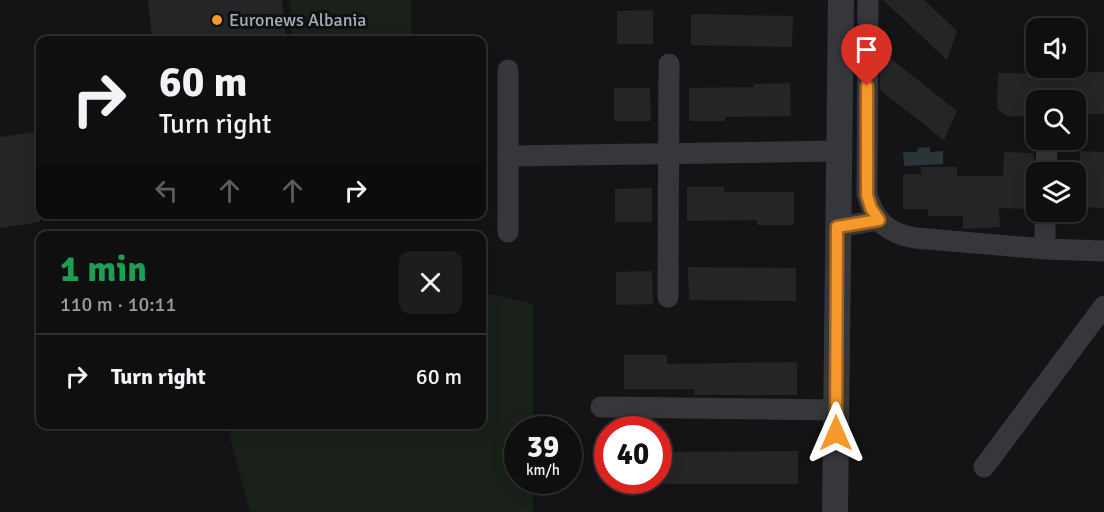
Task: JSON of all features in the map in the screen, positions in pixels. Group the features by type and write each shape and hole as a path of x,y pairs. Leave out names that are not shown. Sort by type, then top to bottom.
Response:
{"street":[{"path":"835,512 841,0"},
{"path":"868,0 867,195 871,208 879,220 901,236 1045,249 1104,251"},
{"path":"668,297 669,64"},
{"path":"508,70 508,232"},
{"path":"508,156 839,151"},
{"path":"837,227 879,220"},
{"path":"1045,249 1046,222"},
{"path":"984,467 1104,306"},
{"path":"601,407 836,410"}],"shaded area":[{"path":"290,0 411,0 412,36 292,36"},
{"path":"930,147 930,152 943,151 943,164 904,166 903,152 917,152 918,148"},
{"path":"486,293 533,304 533,416 504,416 504,494 534,494 533,512 250,512 228,429 486,429"}],"building":[{"name":"Euronews Albania","path":"148,0 282,0 286,36 152,36"},
{"path":"883,0 924,0 957,31 947,60"},
{"path":"653,10 653,44 617,44 617,11"},
{"path":"691,14 793,16 792,47 691,45"},
{"path":"890,58 957,111 944,140 880,90 880,71"},
{"path":"1086,72 1104,72 1104,114 1086,114 1086,90 1026,90 1026,117 1006,116 997,108 998,73 1026,73 1026,78 1086,78"},
{"path":"790,83 791,116 725,117 725,121 689,121 689,88 754,87 754,84"},
{"path":"614,88 650,88 651,121 614,121"},
{"path":"36,132 36,219 40,219 40,222 0,228 0,137"},
{"path":"1080,151 1104,152 1104,208 1086,207 1086,162 1080,162"},
{"path":"1004,152 1034,153 1034,162 1026,162 1026,209 999,208 1000,227 963,229 963,216 928,216 928,209 903,209 903,174 921,174 921,167 957,167 957,176 1003,176"},
{"path":"687,187 724,187 724,192 794,192 794,225 757,225 757,220 687,221"},
{"path":"652,188 652,222 615,222 615,189"},
{"path":"688,267 796,268 796,301 689,300"},
{"path":"652,271 653,304 616,305 616,272"},
{"path":"624,355 667,355 667,364 797,362 797,395 694,395 694,389 624,389"},
{"path":"798,451 798,484 672,484 672,452"}],"place":[{"name":"Euronews Albania","path":"217,20"}],"route":[{"path":"836,433 837,227 879,220 871,208 867,195 867,86"}]}
